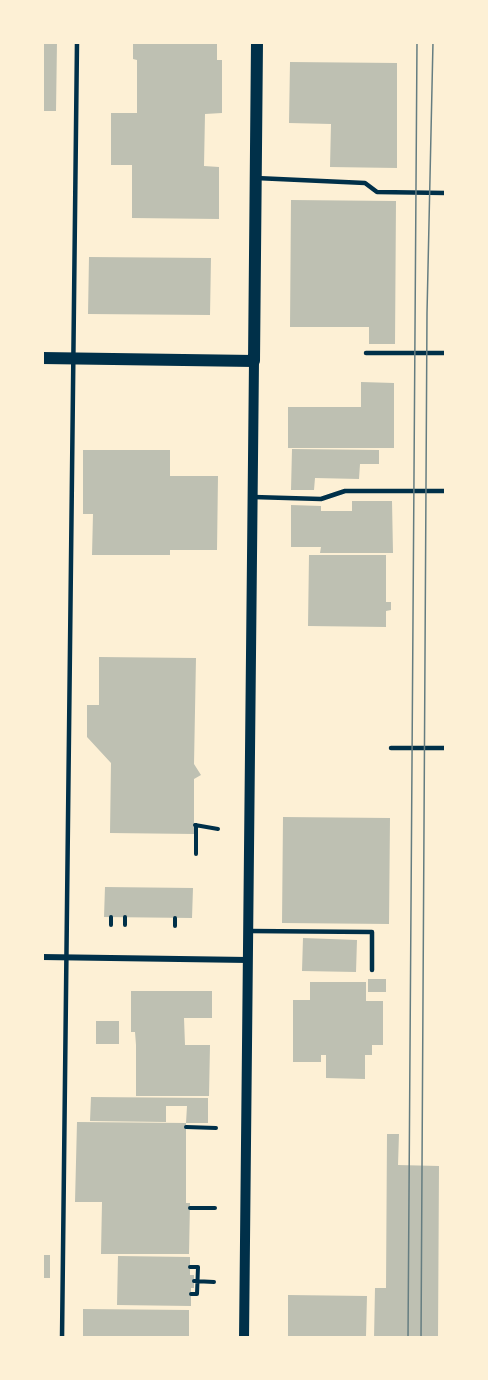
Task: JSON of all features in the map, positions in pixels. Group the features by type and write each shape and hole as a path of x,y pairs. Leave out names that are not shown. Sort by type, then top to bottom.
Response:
{"main road":[{"path":"42,358 254,361 257,42"}],"street":[{"path":"244,1338 254,361"},
{"path":"42,957 249,960"}],"lane":[{"path":"62,1338 77,42"},
{"path":"256,178 365,183 377,192 446,193"},
{"path":"366,353 446,353"},
{"path":"253,497 321,499 345,491 446,491"},
{"path":"391,747 446,748"},
{"path":"249,931 372,932 372,970"}],"path":[{"path":"196,854 195,825 218,829"},
{"path":"111,917 111,925"},
{"path":"125,917 125,926"},
{"path":"175,918 175,926"},
{"path":"186,1127 216,1128"},
{"path":"190,1208 215,1208"},
{"path":"190,1267 198,1267 197,1294 190,1294"},
{"path":"196,1282 214,1282"}],"building":[{"path":"42,42 57,42 56,111 42,111"},
{"path":"133,42 217,42 217,60 222,60 222,113 205,114 204,166 219,167 219,219 132,218 132,165 111,165 111,113 137,113 137,60 133,59"},
{"path":"290,62 397,63 397,168 330,167 331,124 289,123"},
{"path":"291,200 396,201 395,344 369,344 369,327 290,327"},
{"path":"89,257 211,258 210,315 88,314"},
{"path":"361,382 394,383 394,448 288,448 288,407 361,407"},
{"path":"292,449 379,450 379,464 360,464 359,479 315,478 314,490 291,490"},
{"path":"83,450 170,450 170,476 218,476 217,550 170,550 170,555 92,555 93,514 83,514"},
{"path":"352,501 392,501 393,553 320,553 321,547 291,547 291,505 321,506 321,511 352,511"},
{"path":"309,555 386,555 386,602 391,602 391,610 386,611 386,627 308,626"},
{"path":"99,657 196,658 194,764 201,775 194,779 194,834 110,833 111,763 87,737 87,705 99,705"},
{"path":"283,817 390,818 389,924 282,923"},
{"path":"105,887 193,888 192,918 104,917"},
{"path":"303,938 357,940 356,972 302,971"},
{"path":"368,979 386,979 386,992 368,992"},
{"path":"310,982 366,982 366,1001 383,1001 383,1045 372,1045 372,1055 365,1055 365,1079 326,1078 326,1055 321,1055 321,1062 293,1062 293,1000 310,1000"},
{"path":"131,991 212,991 212,1018 184,1018 185,1045 210,1045 209,1096 136,1096 136,1045 135,1032 131,1032"},
{"path":"96,1021 119,1021 119,1044 96,1044"},
{"path":"91,1097 208,1098 208,1123 186,1123 187,1106 166,1106 166,1122 90,1121"},
{"path":"77,1122 186,1123 186,1203 190,1203 189,1254 101,1254 102,1202 75,1202"},
{"path":"387,1134 399,1134 398,1165 439,1166 438,1338 374,1338 375,1288 386,1288"},
{"path":"42,1255 50,1255 50,1278 42,1278"},
{"path":"118,1256 190,1257 190,1275 194,1275 191,1306 117,1305"},
{"path":"288,1295 367,1296 366,1336 288,1338"},
{"path":"83,1309 189,1310 189,1338 83,1338"}],"tram line":[{"path":"408,1338 417,42"},
{"path":"421,1338 427,313 433,42"}]}
